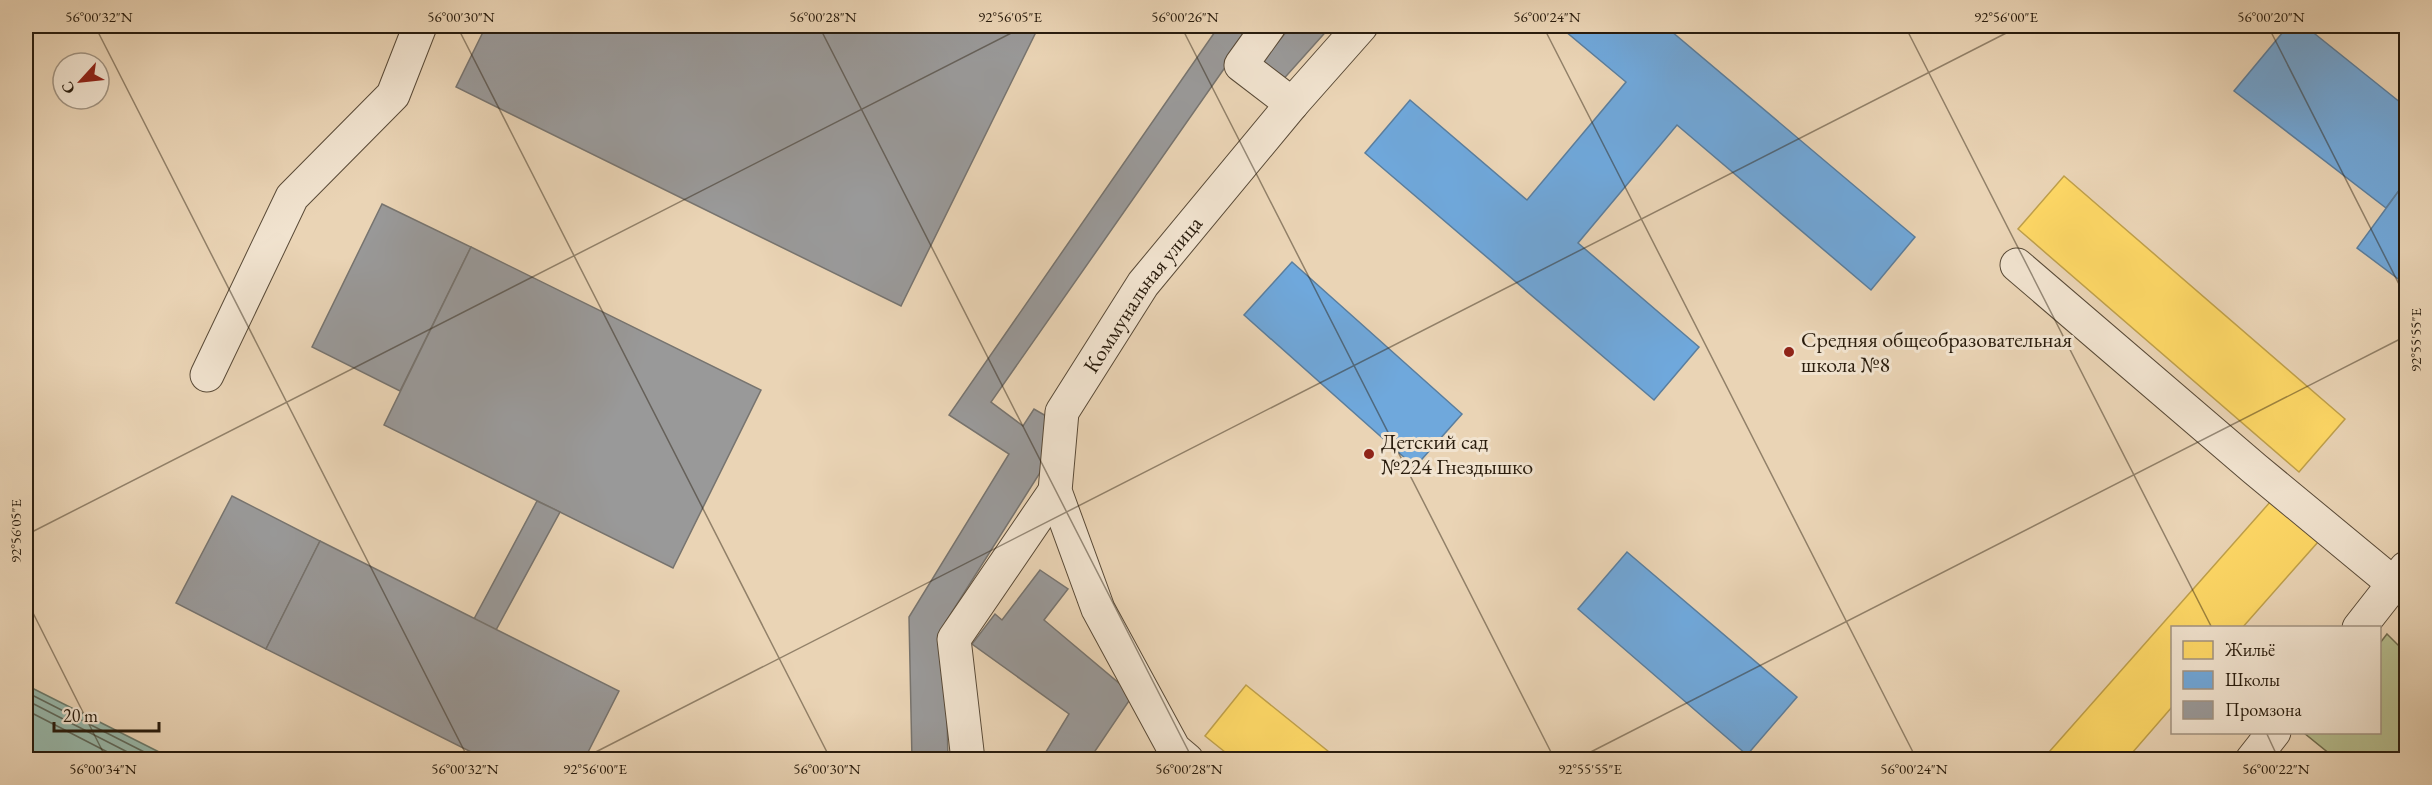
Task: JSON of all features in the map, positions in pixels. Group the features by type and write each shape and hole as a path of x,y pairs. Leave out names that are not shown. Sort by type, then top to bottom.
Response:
{"street":[{"path":"207,375 292,197 393,95 420,26"},
{"path":"1269,26 1241,65 1292,104"},
{"name":"Коммунальная улица","path":"1187,759 1174,749 1098,609 1055,491 1062,412 1143,284 1292,104 1361,26"},
{"path":"2017,265 2255,469 2400,576 2360,626"},
{"path":"968,759 954,639 1055,491"},
{"path":"2252,759 2272,734"}],"green space":[{"path":"2387,634 2406,653 2406,759 2328,759 2331,755 2305,734 2381,734 2381,642"}],"water":[{"path":"26,685 173,759 26,759"}],"building: Жильё":[{"path":"2064,176 2345,419 2299,472 2018,229"},
{"path":"2271,501 2318,542 2244,626 2171,626 2171,708 2126,760 2042,760"},
{"path":"1246,685 1339,760 1235,760 1205,736"}],"building: Школы":[{"path":"1559,26 1665,26 1915,237 1871,290 1677,125 1578,243 1699,347 1654,400 1365,153 1410,100 1527,200 1626,82"},
{"path":"2288,26 2305,26 2406,107 2406,181 2386,208 2234,91"},
{"path":"2406,181 2406,274 2401,281 2357,248"},
{"path":"1292,262 1462,414 1415,467 1244,315"},
{"path":"1627,552 1797,697 1747,755 1578,609"}],"building: Промзона":[{"path":"486,26 1039,26 901,306 456,87"},
{"path":"1219,26 1254,26 991,402 1023,426 1034,409 1053,420 1043,468 945,623 948,760 912,760 909,617 1009,454 949,415"},
{"path":"1291,26 1331,26 1280,83 1260,64"},
{"path":"382,204 471,247 400,391 312,347"},
{"path":"471,247 761,390 673,568 384,425"},
{"path":"232,496 320,541 266,649 176,603"},
{"path":"537,501 560,512 496,630 474,619"},
{"path":"320,541 619,691 584,760 487,760 266,649"},
{"path":"1040,570 1068,589 1044,620 1133,695 1089,760 1041,760 1069,714 972,644 995,614 1002,620"}],"place":[{"name":"Средняя общеобразовательная школа №8","path":"1789,352"},
{"name":"Детский сад №224 Гнездышко","path":"1369,454"}]}
